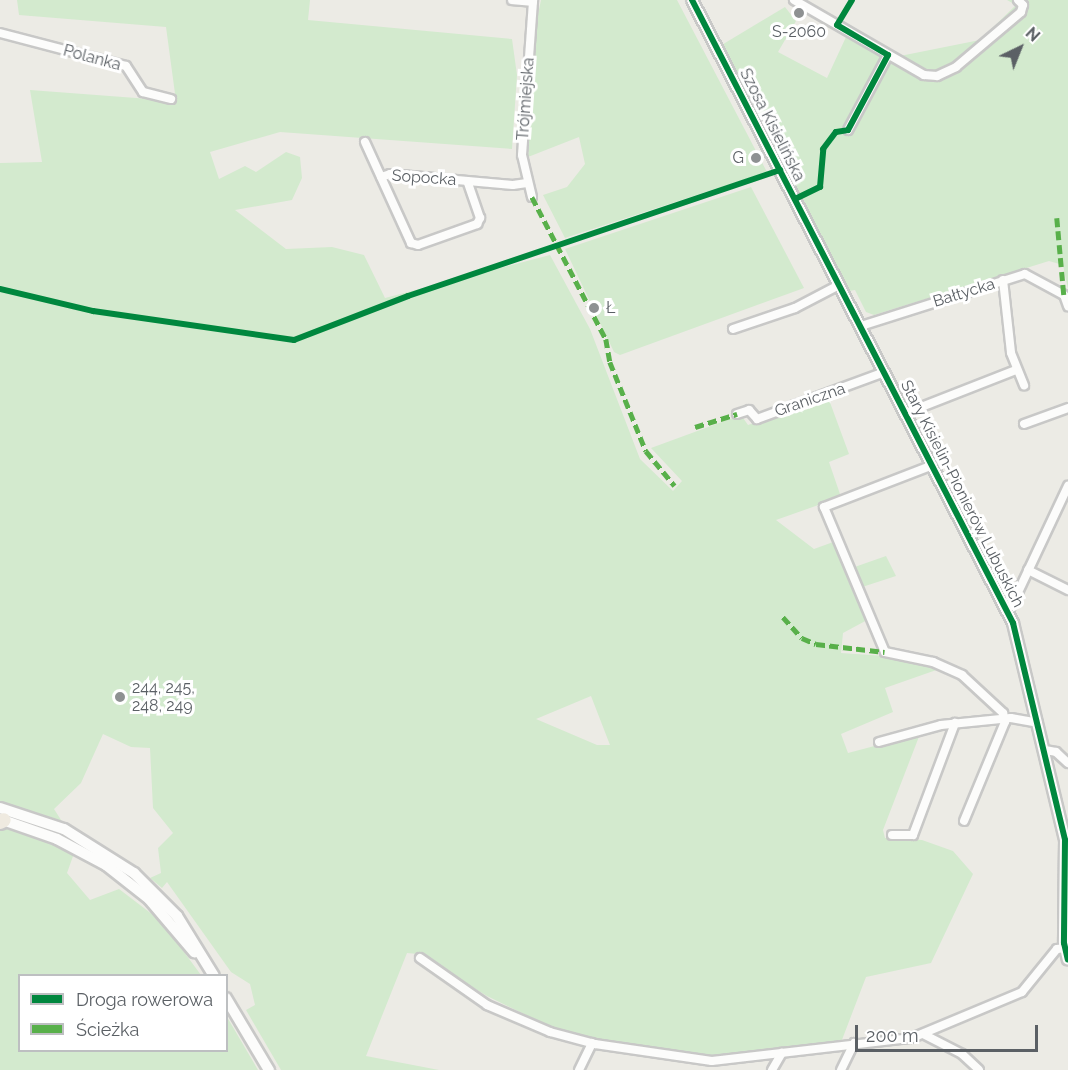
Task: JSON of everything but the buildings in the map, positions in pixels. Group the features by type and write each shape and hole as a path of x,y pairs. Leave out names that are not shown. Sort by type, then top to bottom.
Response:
{"street":[{"path":"512,0 533,1"},
{"name":"Szosa Kisielińska","path":"692,0 861,326"},
{"path":"794,0 924,75 938,76 957,67 1021,12 1023,4 1018,0"},
{"name":"Trójmiejska","path":"532,197 522,166 522,112 533,1"},
{"name":"Polanka","path":"0,33 126,66 143,92 171,99"},
{"path":"848,130 888,55"},
{"name":"Sopocka","path":"365,142 411,243 418,245 477,224 480,218 467,181"},
{"name":"Sopocka","path":"381,177 390,174 467,181 526,183"},
{"name":"Bałtycka","path":"861,326 1024,274 1064,295 1068,306"},
{"path":"1003,280 1016,370 1024,386"},
{"path":"733,329 795,308 839,285"},
{"name":"Stary Kisielin-Pionierów Lubuskich","path":"861,326 1006,609 1017,636 1065,840 1068,883 1065,948 1068,960"},
{"name":"Stary Kisielin-Pionierów Lubuskich","path":"906,413 1016,370"},
{"name":"Graniczna","path":"737,414 749,410 757,419 885,372"},
{"path":"1024,424 1068,408"},
{"path":"933,465 824,507 885,652 933,662 962,675 1005,718"},
{"path":"1006,609 1012,605 1068,486"},
{"path":"1028,570 1068,590"},
{"path":"964,821 1005,718"},
{"path":"879,742 955,723 1005,718 1038,723"},
{"path":"892,835 913,836 955,723"},
{"path":"1045,750 1056,752 1068,763"},
{"path":"1,817 57,839 128,881 166,918 212,974"},
{"path":"420,958 487,1005 550,1032 592,1043 701,1061 742,1060 922,1034 1022,992 1058,949 1065,948"},
{"path":"228,1001 269,1070"},
{"path":"922,1034 962,1054 979,1070"},
{"path":"579,1070 592,1043"},
{"path":"841,1070 854,1043"},
{"path":"772,1070 782,1053"}],"green space":[{"path":"17,0 310,0 308,20 512,39 517,75 512,149 280,132 210,152 219,179 245,166 256,172 286,152 300,157 302,178 292,200 235,210 286,249 332,247 364,255 385,298 550,255 590,329 640,459 673,491 682,481 651,448 741,415 748,425 828,397 849,454 829,462 841,497 776,520 814,549 836,541 849,569 886,556 896,576 856,589 869,619 843,633 841,653 885,656 942,668 885,688 893,712 841,734 848,753 920,734 883,830 885,838 922,840 953,851 973,874 931,963 866,977 840,1045 718,1063 593,1041 553,1028 487,996 418,954 407,953 366,1056 439,1070 281,1070 246,1010 255,1005 250,984 231,972 167,882 162,888 150,878 161,873 158,848 173,833 153,808 150,748 131,747 103,734 81,783 54,809 77,845 67,873 90,900 119,889 161,921 200,974 18,974 18,1052 228,1052 228,1019 258,1070 0,1070 0,163 42,162 30,90 176,101 166,27 19,15","holes":["591,696 610,745 597,745 536,719"]},
{"path":"541,0 677,0 767,172 565,238 543,195 567,187 585,164 579,137 528,157 535,29"},
{"path":"1007,0 1068,0 1068,289 1063,265 1049,261 874,315 866,312 855,290 849,291 720,46 785,7 796,21 778,52 827,78 846,37 828,27 839,18 900,56 980,40 1016,5"},
{"path":"751,187 804,288 620,355 614,352 565,249"}],"marked path":[{"path":"532,197 606,339 610,362 646,451 675,486"},
{"path":"1057,218 1064,295"},
{"path":"695,427 737,414"},
{"path":"783,617 802,638 816,644 885,652"}],"cycle path":[{"path":"692,0 1013,623 1065,840 1064,943 1068,960"},
{"path":"795,199 820,187 823,149 836,132 848,130 888,55 837,25 852,0"},
{"path":"0,289 93,311 294,340 408,296 780,170"}],"place":[{"name":"S-2060","path":"799,13"},
{"name":"G","path":"756,158"},
{"name":"Ł","path":"594,308"},
{"name":"244, 245, 248, 249","path":"120,697"}]}
